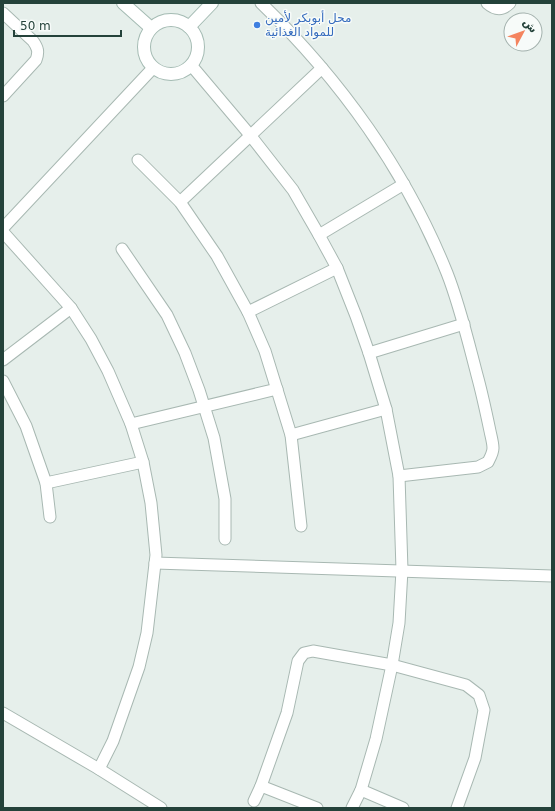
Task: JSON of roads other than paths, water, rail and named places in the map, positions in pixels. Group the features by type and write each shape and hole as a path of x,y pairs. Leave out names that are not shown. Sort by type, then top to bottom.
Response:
{"main road":[{"path":"123,3 151,28"},
{"path":"189,27 212,3"},
{"path":"166,20 182,22 189,27 194,34 198,46 196,58 191,65 186,70 172,74 165,74 153,68 146,56 144,44 146,35 151,28 166,20"}],"street":[{"path":"261,3 284,24 322,68 382,147 432,236 448,275 464,324 485,407 493,450 488,462 478,467 399,476"},
{"path":"487,3 496,9 501,9 510,3"},
{"path":"3,13 32,41 39,52 36,60 3,96"},
{"path":"191,65 250,135 293,190 320,236 337,268 369,353 386,409 399,476 402,570 399,623 392,666 376,739 361,790 352,808"},
{"path":"3,228 153,68"},
{"path":"180,202 322,68"},
{"path":"138,160 180,202 217,256 248,312 266,351 291,435 302,526"},
{"path":"320,236 404,184"},
{"path":"3,232 70,308 91,339 108,371 131,424 143,462 151,503 156,555 147,633 139,668 113,741 99,769"},
{"path":"122,249 167,315 185,353 205,407 214,438 225,499 225,539"},
{"path":"248,312 337,268"},
{"path":"3,360 70,308"},
{"path":"369,353 464,324"},
{"path":"3,382 26,426 46,483 50,518"},
{"path":"131,424 277,389"},
{"path":"291,435 386,409"},
{"path":"46,483 143,462"},
{"path":"155,563 552,576"},
{"path":"254,801 261,786 287,713 298,661 304,653 313,651 392,666 466,685 478,695 484,710 475,758 457,808"},
{"path":"3,713 162,808"},
{"path":"261,786 317,808"},
{"path":"361,790 403,808"}],"place":[{"name":"محل أبوبكر لأمين للمواد الغذائية","path":"257,25"}]}
